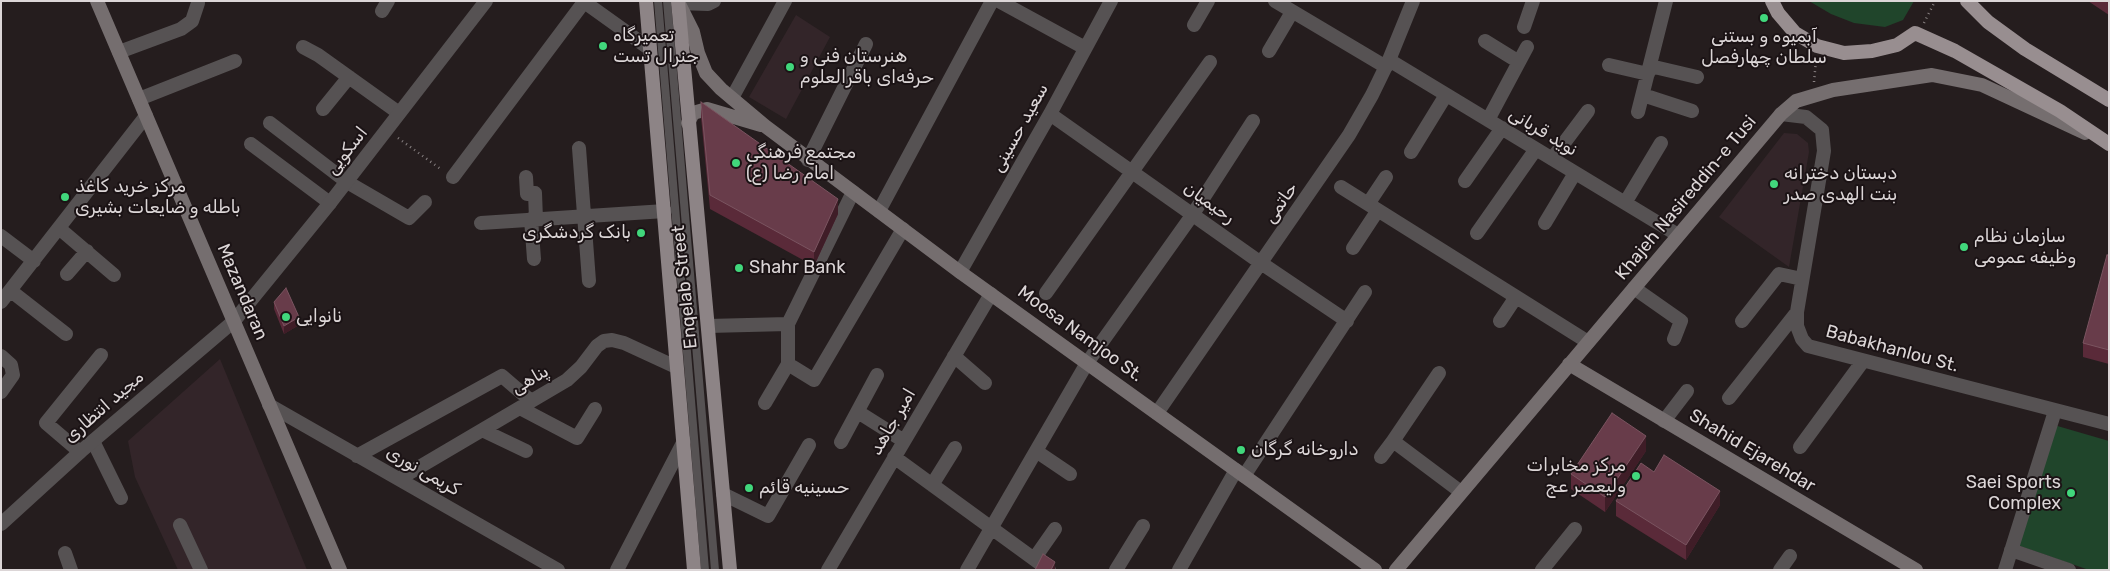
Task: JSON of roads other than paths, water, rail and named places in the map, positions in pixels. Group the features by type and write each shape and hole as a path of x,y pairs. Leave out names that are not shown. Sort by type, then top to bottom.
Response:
{"highway":[{"path":"1772,1 1778,13 1795,33 1817,46 1844,53 1872,51 1897,45 1915,34 1955,51 2060,111 2107,143"},
{"path":"1967,1 1988,22 2025,49 2109,100"}],"main road":[{"name":"Mazandaran","path":"97,1 340,570"},
{"name":"Enqelab Street","path":"646,1 694,570"},
{"name":"Enqelab Street","path":"674,2 688,123 730,570"},
{"name":"Moosa Namjoo St.","path":"674,2 693,32 702,66 712,80 765,126 960,272 1375,570"},
{"name":"Khajeh Nasireddin-e Tusi","path":"1396,570 1781,114 1796,101 1832,90 1932,75 1982,85 2107,143"},
{"name":"Moosa Namjoo St.","path":"688,123 693,113 707,109 765,126"},
{"name":"Shahid Ejarehdar","path":"1569,364 1916,570"}],"street":[{"name":"اسکویی","path":"234,321 347,182 486,1"},
{"path":"674,2 708,4 714,1"},
{"path":"732,98 785,1"},
{"path":"879,211 992,1"},
{"path":"1000,1 1085,48"},
{"name":"سعید حسینی","path":"960,272 1050,114 1111,1"},
{"path":"1194,25 1208,1"},
{"name":"نوید قربانی","path":"1275,1 1446,95 1678,235"},
{"name":"حاتمی","path":"1157,413 1350,135 1387,64 1413,1"},
{"path":"1524,27 1533,1"},
{"path":"1638,112 1666,1"},
{"path":"453,177 584,2 650,49"},
{"path":"119,52 181,29 192,21 198,3"},
{"path":"1269,51 1292,12"},
{"path":"1485,41 1519,62"},
{"path":"808,160 866,44"},
{"path":"1488,120 1527,47"},
{"path":"303,48 318,55 400,113"},
{"path":"139,99 235,61"},
{"path":"1046,293 1210,62"},
{"path":"1609,65 1697,77"},
{"path":"323,108 349,77"},
{"path":"1411,152 1446,95"},
{"path":"1643,95 1692,111"},
{"path":"1552,159 1588,111"},
{"name":"رحیمیان","path":"1050,114 1261,263 1347,321"},
{"name":"Babakhanlou St.","path":"1781,114 1806,117 1822,130 1824,150 1796,312 1797,326 1802,339 1808,346 2109,424"},
{"path":"1,302 146,116"},
{"path":"967,570 1087,363 1192,214 1253,122"},
{"path":"270,123 347,182 409,218 424,202"},
{"path":"1465,181 1502,128"},
{"path":"1625,203 1661,143"},
{"path":"251,144 330,203"},
{"path":"578,148 582,216 589,281"},
{"path":"1477,233 1536,149"},
{"path":"1545,224 1575,173"},
{"path":"526,177 527,194 535,193 534,258"},
{"path":"1353,248 1386,177"},
{"path":"1342,187 1588,342"},
{"path":"765,403 788,364 788,324 852,192"},
{"path":"481,223 665,211"},
{"path":"60,228 114,274"},
{"path":"788,364 814,380 902,229"},
{"path":"1,236 34,261"},
{"path":"67,274 87,251"},
{"path":"1742,321 1779,274 1802,279"},
{"path":"1634,288 1681,321 1674,339"},
{"path":"10,291 66,334"},
{"path":"1179,570 1240,473 1347,321 1365,292"},
{"name":"امیر جاهد","path":"828,570 991,294"},
{"path":"1500,321 1516,297"},
{"path":"1729,398 1796,312"},
{"name":"مجید انتظاری","path":"1,524 80,452 234,321"},
{"path":"708,326 788,324"},
{"name":"پناهی","path":"399,479 573,376 597,346 604,342 612,340 624,343 676,366"},
{"path":"80,452 46,423 101,355"},
{"path":"1,356 11,365 13,375 1,392"},
{"path":"954,356 985,383"},
{"path":"1800,447 1863,361"},
{"path":"1381,457 1439,373"},
{"path":"841,442 877,375"},
{"path":"357,456 502,376 526,404 577,438 595,409"},
{"path":"1664,421 1687,391"},
{"name":"کریمی نوری","path":"269,405 558,570"},
{"path":"2005,570 2055,411"},
{"path":"858,412 904,441"},
{"path":"482,430 526,451"},
{"path":"93,441 121,498"},
{"path":"618,570 684,441"},
{"path":"1393,441 1462,492"},
{"path":"723,494 768,516 809,445"},
{"path":"932,485 955,448"},
{"path":"1036,451 1070,474"},
{"path":"894,457 1049,570"},
{"path":"180,525 201,570"},
{"path":"1116,570 1143,526"},
{"path":"1034,559 1056,529"},
{"path":"1542,570 1575,529"},
{"path":"2011,550 2069,570"},
{"path":"65,553 71,570"},
{"path":"1780,570 1790,556"}],"lane":[{"path":"658,1 705,570"},
{"path":"674,2 715,570"}],"place":[{"name":"آبمیوه و بستنی سلطان چهارفصل","path":"1764,18"},
{"name":"تعمیرگاه جنرال تست","path":"603,46"},
{"name":"هنرستان فنی و حرفه‌ای باقرالعلوم","path":"790,67"},
{"name":"مجتمع فرهنگی امام رضا (ع)","path":"736,163"},
{"name":"دبستان دخترانه بنت الهدی صدر","path":"1774,184"},
{"name":"مرکز خرید کاغذ باطله و ضایعات بشیری","path":"65,197"},
{"name":"بانک گردشگری","path":"641,233"},
{"name":"سازمان نظام وظیفه عمومی","path":"1964,247"},
{"name":"Shahr Bank","path":"739,268"},
{"name":"نانوایی","path":"286,317"},
{"name":"داروخانه گرگان","path":"1241,450"},
{"name":"مرکز مخابرات ولیعصر عج","path":"1636,476"},
{"name":"حسینیه قائم","path":"749,488"},
{"name":"Saei Sports Complex","path":"2071,493"}]}
